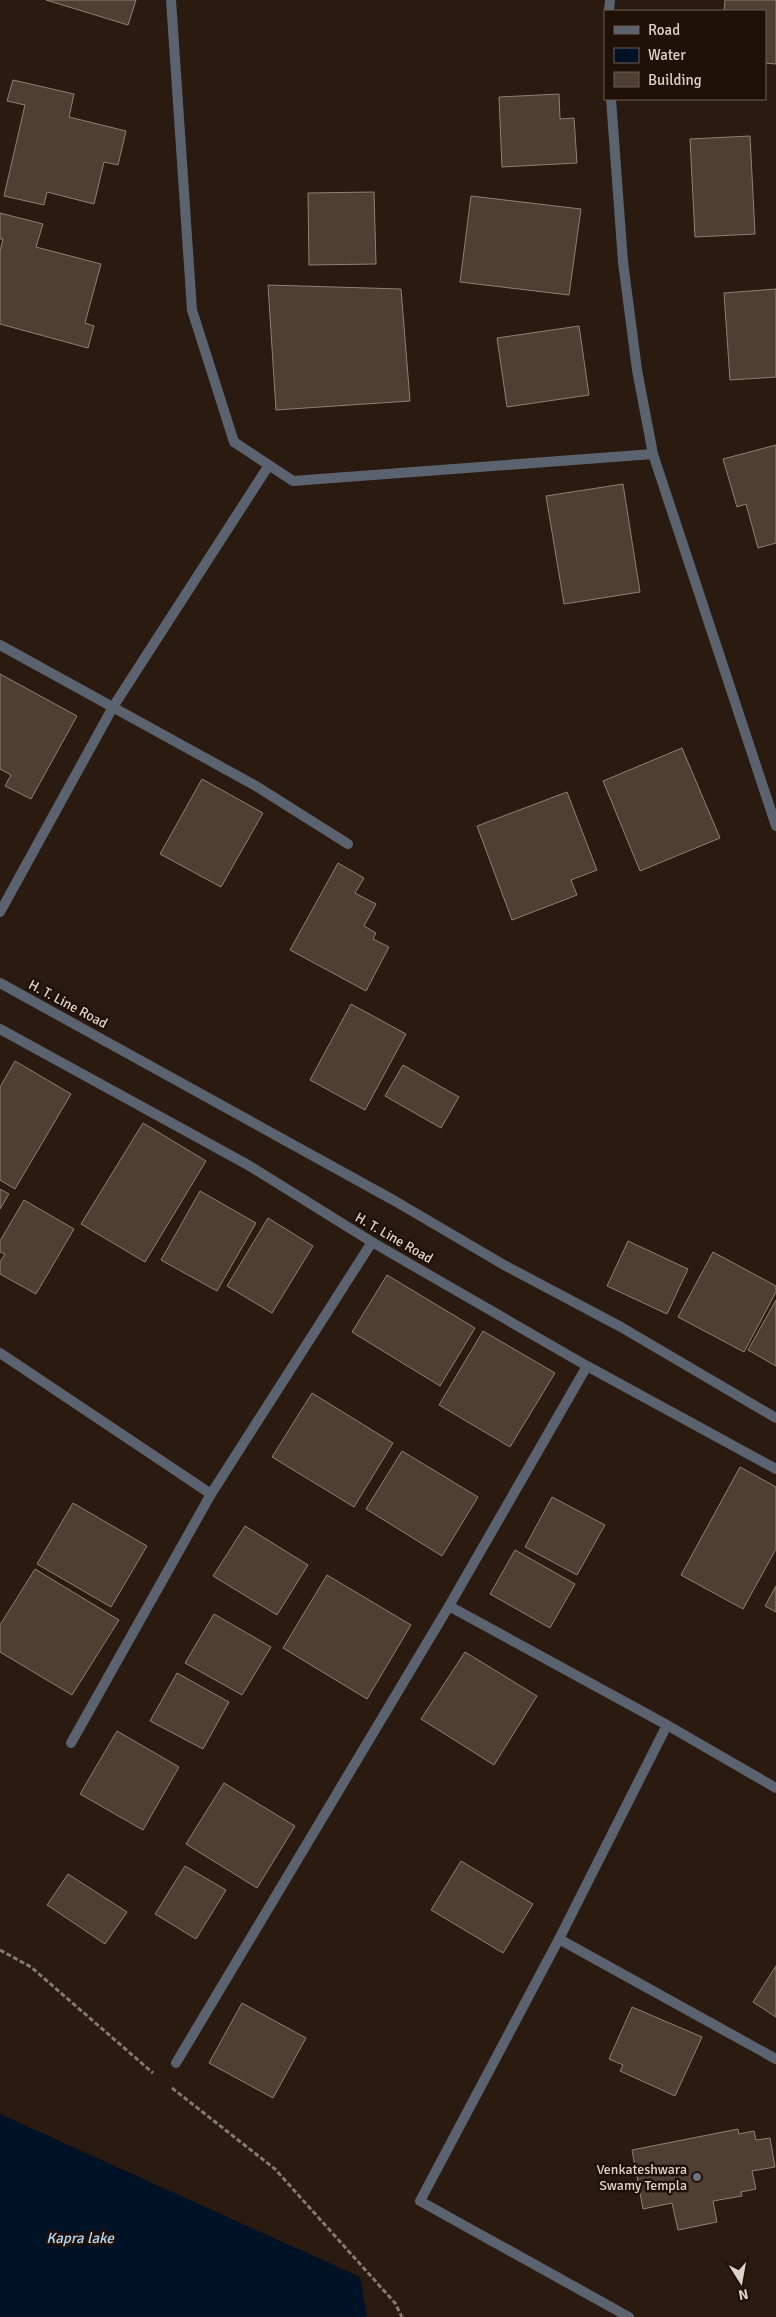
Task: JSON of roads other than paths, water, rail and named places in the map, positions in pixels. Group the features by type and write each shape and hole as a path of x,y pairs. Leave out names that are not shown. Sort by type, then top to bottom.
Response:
{"street":[{"path":"171,0 192,310 234,442 293,481 653,454"},
{"path":"611,100 622,262 637,370 653,454 776,826"},
{"path":"0,912 113,707 269,465"},
{"path":"0,645 256,786 348,844"},
{"name":"H. T. Line Road","path":"0,983 378,1191 504,1265 621,1327 776,1418"},
{"name":"H. T. Line Road","path":"0,1029 248,1165 372,1242 587,1366 776,1469"},
{"path":"72,1743 211,1494 372,1242"},
{"path":"1,1357 211,1494"},
{"path":"176,2063 449,1606 587,1366"},
{"path":"449,1606 668,1725 776,1788"},
{"path":"629,2317 420,2201 559,1939 668,1725"},
{"path":"559,1939 776,2059"}],"water":[{"name":"Kapra lake","path":"0,2114 360,2277 367,2317 0,2317"}],"place":[{"name":"Venkateshwara Swamy Templa","path":"697,2177"}]}
